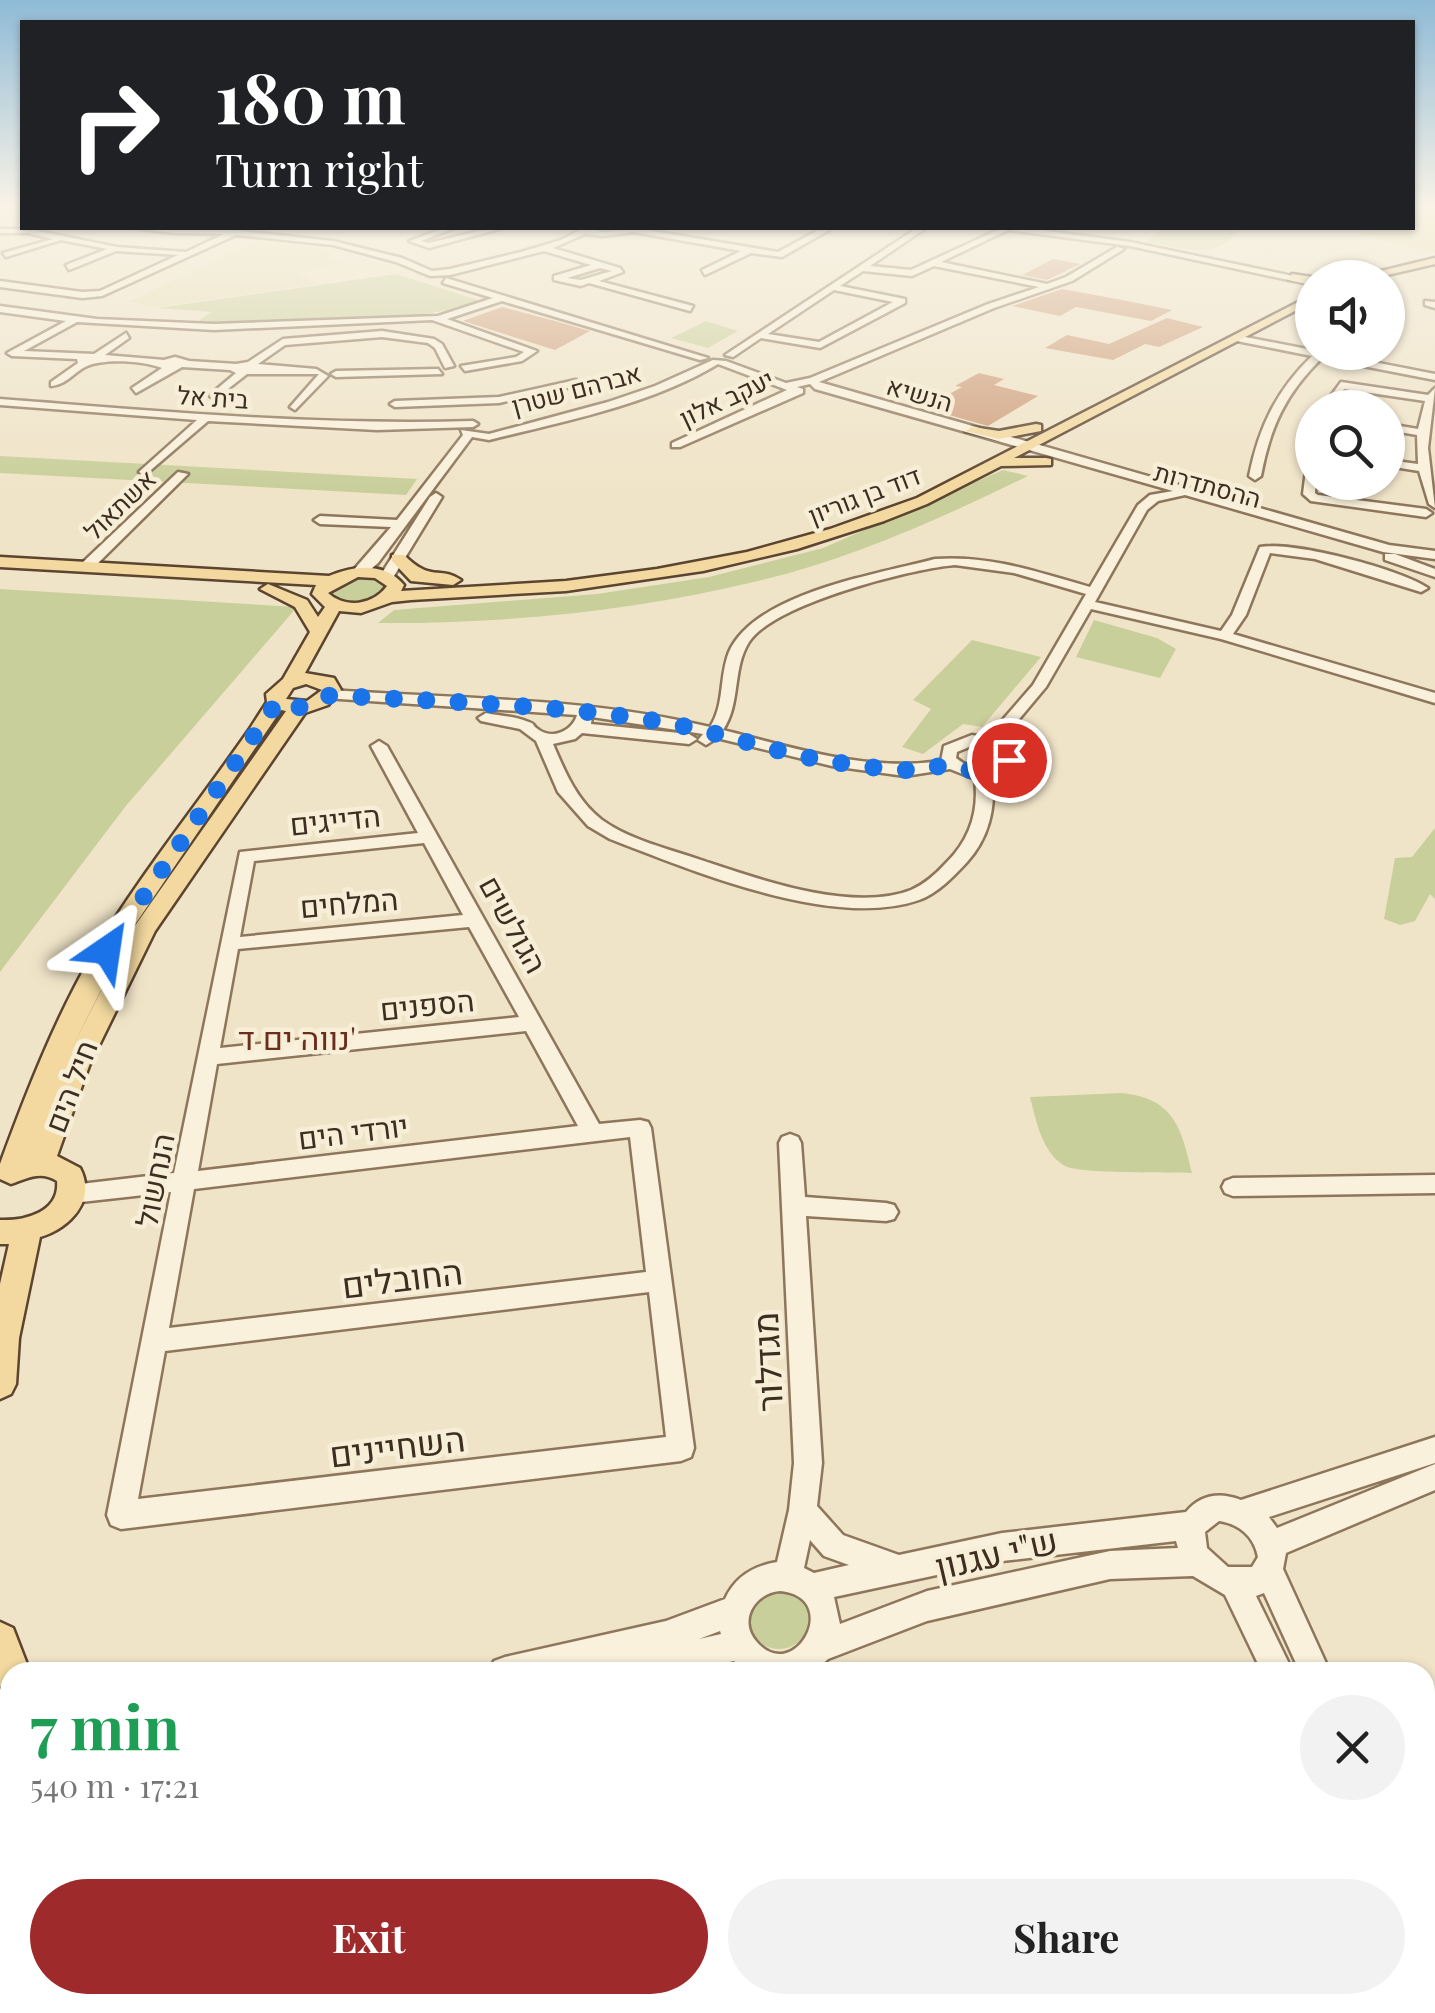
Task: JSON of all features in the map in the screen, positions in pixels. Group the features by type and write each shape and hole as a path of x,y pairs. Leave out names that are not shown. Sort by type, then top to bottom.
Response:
{"main road":[{"name":"דוד בן גוריון","path":"391,586 604,570 766,542 877,506 1013,447 1285,299"},
{"name":"דוד בן גוריון","path":"1039,433 1295,307"},
{"path":"973,440 1039,433 1048,458 991,465"},
{"name":"דוד בן גוריון","path":"391,586 566,586 752,558 871,522 991,465 1013,447"},
{"path":"398,558 418,576 478,581"},
{"path":"0,562 288,578 373,560"},
{"path":"0,573 328,593 358,573 391,586"},
{"path":"288,578 354,607"},
{"path":"289,697 321,702 325,687 321,658 354,607 391,586"},
{"path":"268,589 300,604 319,632"},
{"name":"חיל הים","path":"40,1164 76,1066 136,944 289,697 319,632 328,593"},
{"path":"289,697 325,687"},
{"name":"חיל הים","path":"5,1177 48,1067 95,972 161,867 289,697"},
{"path":"0,1384 14,1232 56,1217 72,1194 70,1176 63,1169 40,1164 5,1177"}],"street":[{"path":"0,309 74,320 244,328 444,319 504,299 717,358 794,385 814,386 1014,299"},
{"path":"658,299 690,308"},
{"path":"717,358 802,299"},
{"path":"717,358 817,299"},
{"path":"758,335 820,345 902,300 896,299"},
{"path":"12,353 327,373 444,369 454,375 465,368 519,358 532,351 444,319"},
{"path":"0,359 74,320"},
{"path":"215,396 283,342 382,334 431,340 439,346 444,369"},
{"path":"100,357 126,336"},
{"path":"1235,338 1295,350"},
{"path":"136,390 190,350"},
{"path":"295,407 340,358"},
{"name":"אברהם שטרן","path":"391,586 398,558 462,457 483,437 484,427 630,398 717,358"},
{"path":"56,384 84,360"},
{"path":"1255,476 1264,428 1278,397 1301,370"},
{"path":"1398,370 1435,377"},
{"path":"395,404 471,402 530,395 576,383"},
{"name":"יעקב אלון","path":"676,445 794,385"},
{"path":"1337,390 1340,385 1392,390"},
{"path":"464,386 471,402"},
{"name":"הנשיא","path":"814,386 973,440 1013,447"},
{"path":"1405,391 1433,394 1421,468 1432,502 1426,529"},
{"name":"בית אל","path":"0,401 204,419 484,427 483,437"},
{"name":"אשתאול","path":"145,472 204,419"},
{"path":"358,573 401,524 441,466 484,427"},
{"path":"1405,429 1424,432"},
{"name":"ההסתדרות","path":"1013,447 1163,496 1420,554"},
{"name":"ההסתדרות","path":"1048,458 1420,554"},
{"path":"1405,466 1421,468"},
{"name":"אשתאול","path":"86,567 182,474"},
{"path":"991,743 1034,695 1093,599 1142,508 1163,496 1190,494"},
{"path":"1374,500 1432,502"},
{"path":"320,520 401,524"},
{"path":"1225,636 1239,615 1264,550 1271,548 1293,550 1421,588"},
{"path":"1420,554 1435,573"},
{"path":"709,736 729,708 735,652 766,619 793,605 935,563 958,561 1008,569 1093,599 1435,698"},
{"path":"325,687 525,725 530,733 543,738 577,726 709,736 824,760 917,770 952,764 983,774 998,772 1009,760 1004,750 972,740 955,744 948,754 952,764"},
{"path":"390,699 539,710 567,707 577,726 564,788"},
{"path":"525,725 528,716 539,710"},
{"path":"577,726 709,736"},
{"path":"543,738 564,788 594,822 657,850 798,894 864,902 915,896 966,854 987,800 983,774"},
{"name":"הגולשים","path":"379,746 593,1134"},
{"name":"הדייגים","path":"246,856 429,837"},
{"name":"הנחשול","path":"121,1515 246,856"},
{"name":"המלחים","path":"229,944 475,920"},
{"name":"הספנים","path":"208,1056 532,1023"},
{"name":"יורדי הים","path":"72,1194 640,1128 658,1282"},
{"name":"מגדלור","path":"790,1143 808,1463 799,1582"},
{"path":"1233,1187 1435,1184"},
{"path":"794,1206 886,1212"},
{"name":"החובלים","path":"154,1341 658,1282"},
{"name":"השחיינים","path":"121,1515 681,1448 658,1282"},
{"path":"1435,1450 1242,1512 1217,1507 1198,1516 1192,1525 1192,1549 1208,1572 1236,1585 1262,1580 1270,1558 1435,1477"},
{"path":"803,1510 834,1546 904,1570"},
{"path":"1242,1512 1264,1532 1270,1558 1311,1662"},
{"name":"ש\"י עגנון","path":"799,1582 904,1570 1002,1546 1192,1525"},
{"name":"ש\"י עגנון","path":"818,1648 945,1602 1110,1565 1198,1561"},
{"path":"762,1662 751,1657 736,1634 736,1610 750,1586 761,1578 799,1582 818,1598 825,1623 818,1648 800,1662"},
{"path":"1236,1585 1273,1662"},
{"path":"550,1662 666,1636 736,1610"},
{"path":"659,1662 741,1645"}],"shaded area":[{"path":"135,299 213,299 156,307 128,302"}],"green space":[{"path":"221,299 478,300 423,314 299,323 197,322 212,312 158,308"},
{"path":"706,321 738,331 708,348 671,338"},
{"path":"0,456 417,479 406,495 0,473"},
{"path":"1003,470 1028,476 896,536 758,581 569,614 378,623 394,610 597,594 709,577 823,548"},
{"path":"368,575 387,582 387,590 357,602 326,593 340,579"},
{"path":"0,589 297,607 125,807 0,972"},
{"path":"1094,620 1157,638 1176,649 1160,678 1076,657"},
{"path":"972,640 1041,657 982,727 963,724 923,754 902,747 931,709 913,700"},
{"path":"1435,828 1435,899 1430,894 1415,921 1400,925 1384,919 1395,858 1412,857"},
{"path":"1121,1093 1139,1096 1164,1108 1179,1129 1192,1173 1074,1169 1057,1160 1041,1135 1030,1097"},
{"path":"779,1589 800,1598 809,1619 800,1640 779,1649 758,1640 749,1619 758,1598"}],"building":[{"path":"1033,299 1114,299 1172,310 1151,321 1076,307 1060,316 1012,306"},
{"path":"502,307 590,331 555,350 463,321"},
{"path":"1167,318 1203,327 1159,347 1145,344 1113,360 1045,348 1067,335 1109,344"},
{"path":"979,373 1004,379 994,385 1038,396 988,426 924,408 962,387 955,386"}],"district":[{"name":"נווה ים ד'","path":"297,1036"}],"route":[{"path":"107,950 277,702 306,707 330,695 539,710 558,706 581,714 652,720 714,731 804,756 850,764 917,770 952,764 976,774 992,774 1004,769 1009,760"}]}
